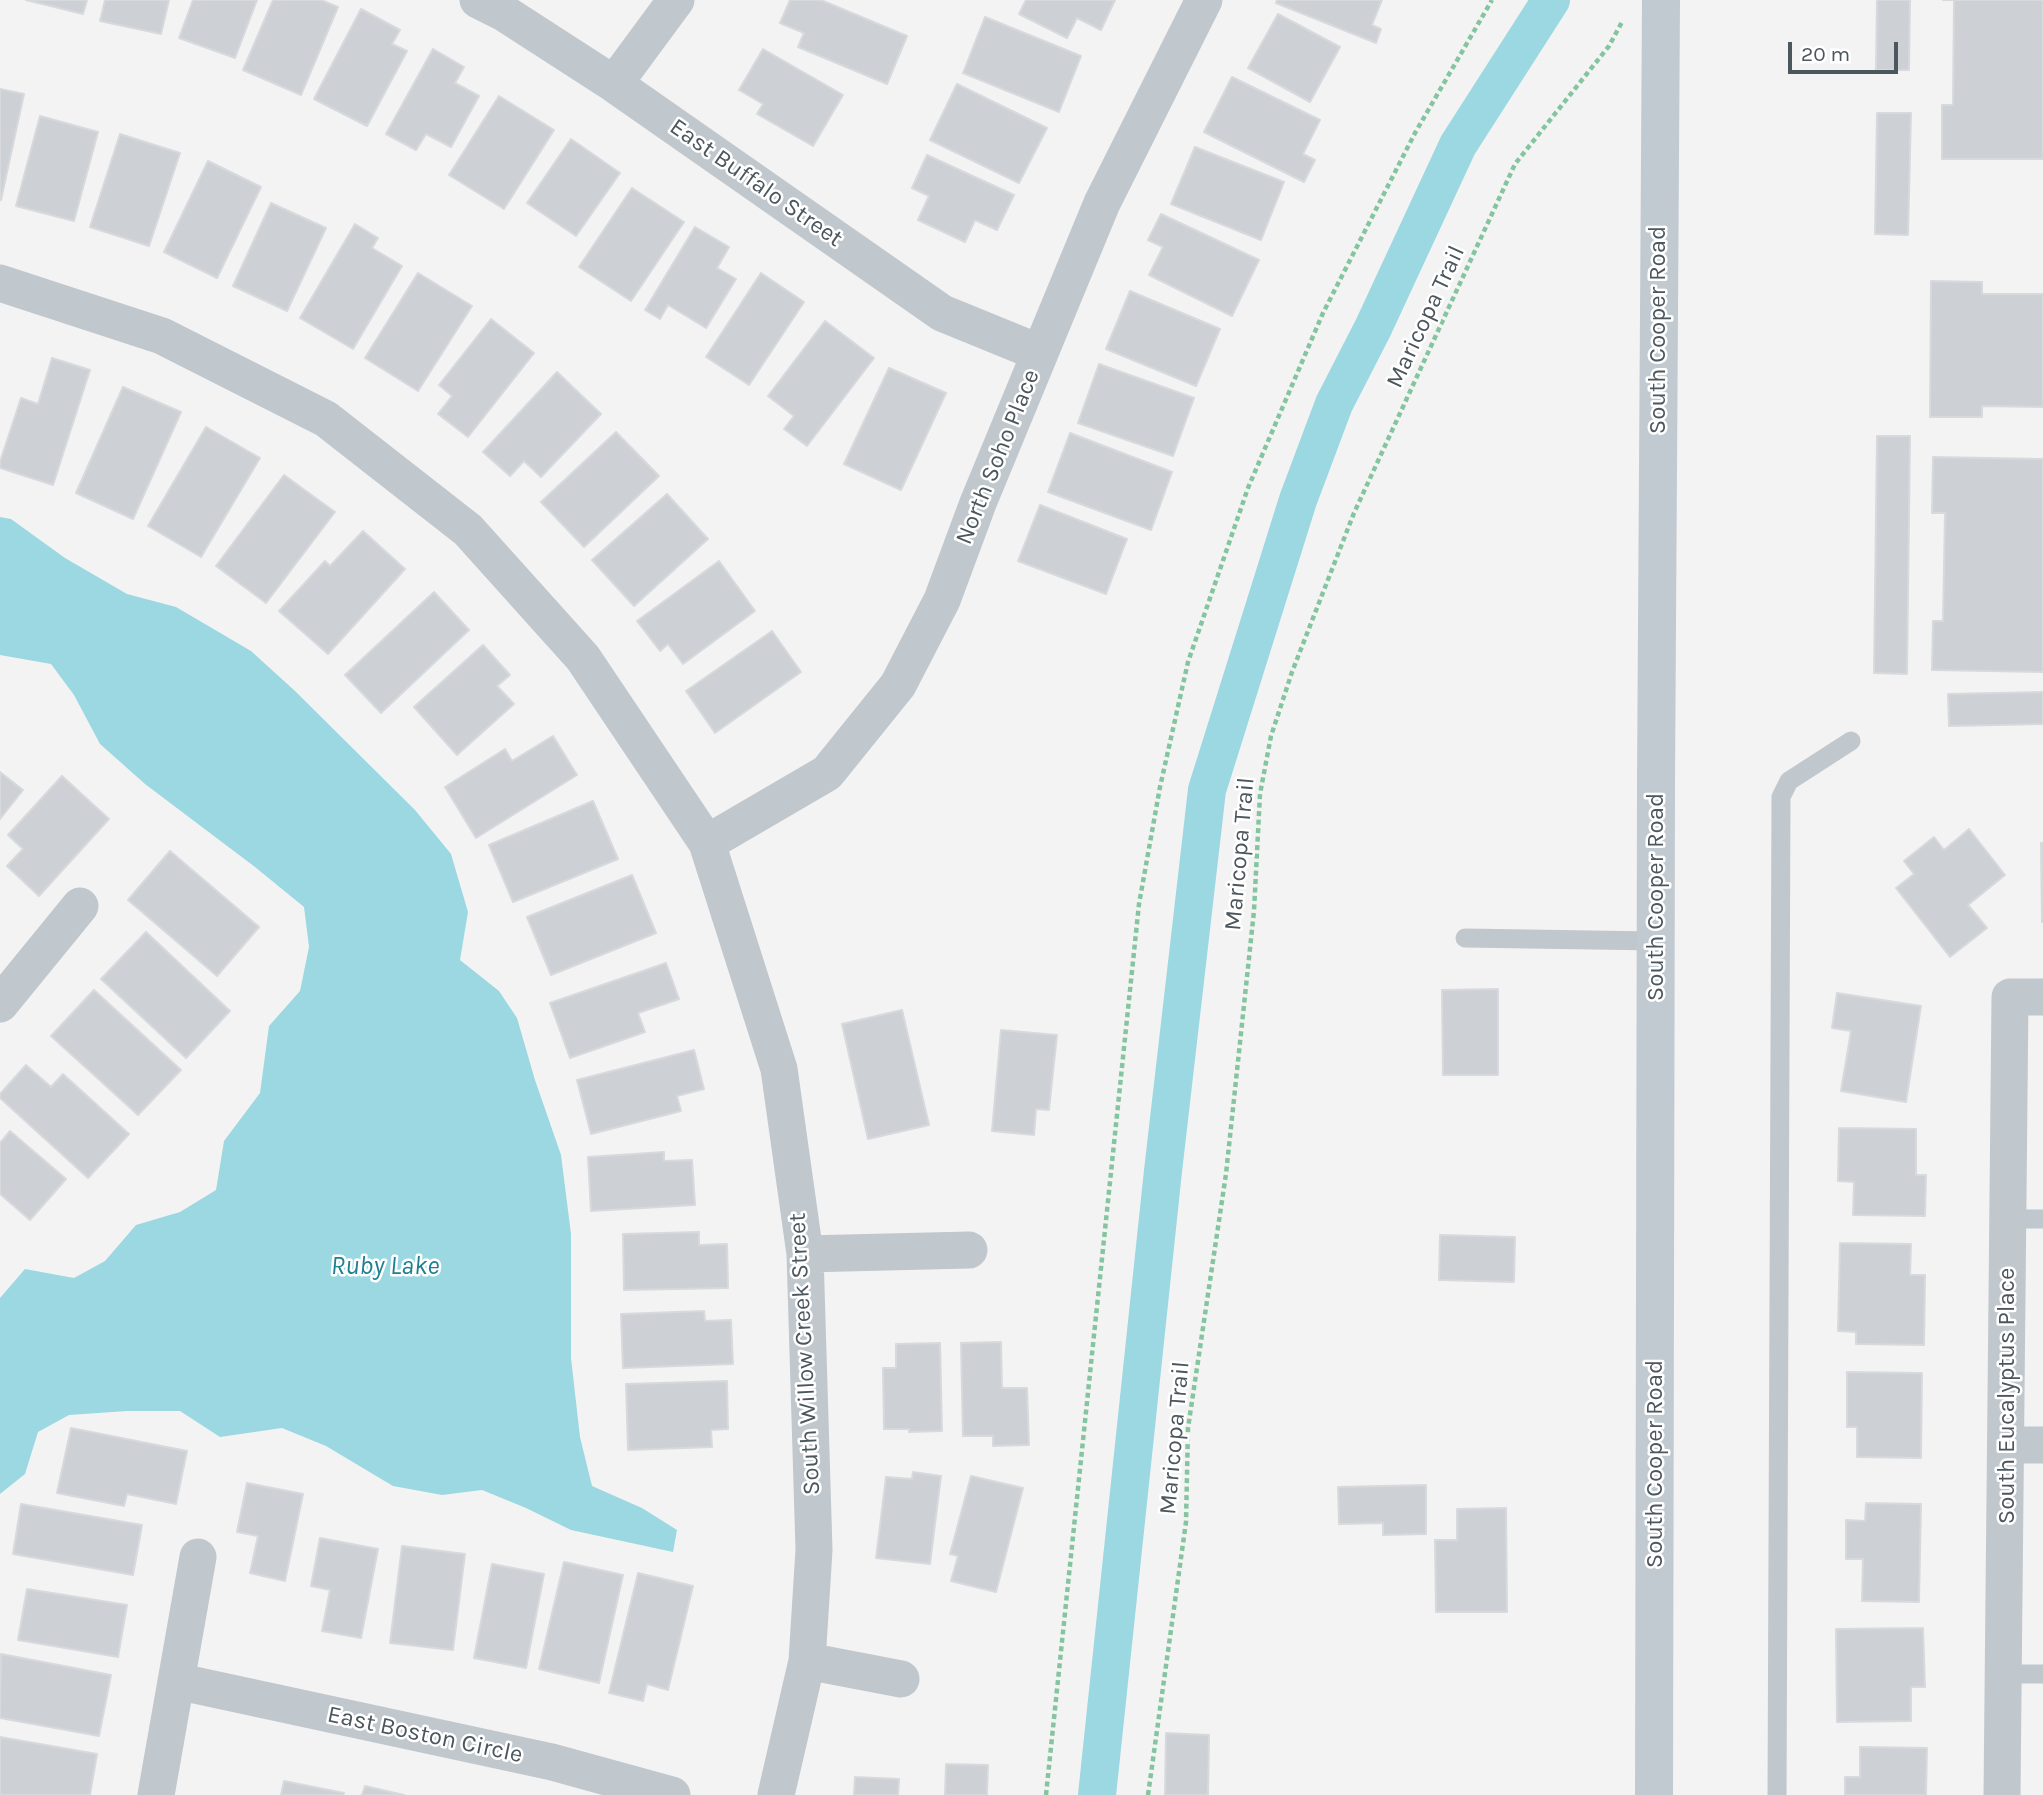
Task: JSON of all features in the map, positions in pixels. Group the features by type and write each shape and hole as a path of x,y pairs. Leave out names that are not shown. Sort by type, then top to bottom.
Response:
{"main road":[{"name":"South Cooper Road","path":"1645,6 1658,248 1654,1795"}],"street":[{"name":"East Buffalo Street","path":"478,0 614,84 942,313 1040,353"},
{"path":"614,84 676,0"},
{"name":"North Soho Place","path":"707,843 827,773 898,685 942,600 978,503 1102,203 1204,0"},
{"name":"South Willow Creek Street","path":"0,283 162,335 326,419 468,530 583,658 707,843 779,1069 805,1254 814,1550 807,1661 776,1795"},
{"path":"1,1001 80,905"},
{"name":"South Eucalyptus Place","path":"2002,1795 2007,1445 2026,1219 2026,997"},
{"path":"805,1254 969,1250"},
{"path":"2007,1445 2043,1445"},
{"path":"156,1795 198,1557"},
{"path":"807,1661 901,1679"},
{"name":"East Boston Circle","path":"176,1681 552,1762 672,1795"}],"lane":[{"path":"1777,1795 1781,797 1788,781 1851,741"},
{"path":"1465,937 1656,941"},
{"path":"2005,1674 2043,1674"}],"path":[{"path":"1046,1795 1139,904 1160,787 1188,662 1248,488 1323,313 1415,133 1492,0"},
{"name":"Maricopa Trail","path":"1149,1795 1186,1522 1188,1428 1226,1174 1254,911 1260,794 1271,736 1292,672 1354,513 1515,164 1609,46 1645,6"}],"water":[{"name":"Ruby Lake","path":"0,517 11,519 65,558 127,594 176,607 251,651 415,810 451,854 468,912 460,960 499,991 517,1018 561,1155 571,1234 571,1358 580,1437 592,1486 642,1508 677,1530 673,1552 571,1530 482,1490 442,1495 393,1486 326,1446 282,1428 220,1437 180,1411 69,1415 38,1432 25,1474 0,1494 0,1298 25,1269 74,1278 105,1261 136,1225 180,1212 216,1190 224,1141 260,1093 269,1026 300,991 309,947 304,907 145,784 100,744 74,695 51,664 0,655"}],"building":[{"path":"26,0 87,0 83,14"},
{"path":"105,0 169,0 161,34 100,21"},
{"path":"193,0 257,0 235,58 179,38"},
{"path":"273,0 321,0 338,7 301,95 243,70"},
{"path":"790,0 821,0 907,36 887,84 798,47 804,33 780,23"},
{"path":"1026,0 1115,0 1101,30 1077,18 1067,38 1019,14"},
{"path":"1277,0 1382,0 1372,25 1381,29 1376,43 1276,3"},
{"path":"1877,0 1910,0 1909,70 1876,70"},
{"path":"1954,0 2043,0 2043,159 1942,159 1942,105 1953,105"},
{"path":"361,9 400,30 392,44 407,51 367,126 314,99"},
{"path":"1278,14 1340,47 1310,102 1248,68"},
{"path":"985,17 1081,56 1059,112 963,73"},
{"path":"433,49 464,67 455,83 479,96 451,147 426,134 416,150 386,134"},
{"path":"763,49 843,95 813,146 757,114 763,104 739,90"},
{"path":"1232,77 1320,120 1303,154 1315,160 1304,182 1204,132"},
{"path":"957,84 1047,128 1019,183 930,140"},
{"path":"0,89 24,94 1,200 0,200"},
{"path":"499,96 554,130 504,209 449,175"},
{"path":"1877,113 1911,113 1908,235 1875,234"},
{"path":"40,116 98,132 74,221 16,206"},
{"path":"120,134 180,153 149,246 90,227"},
{"path":"571,139 620,173 576,236 527,203"},
{"path":"1195,147 1284,182 1261,240 1171,204"},
{"path":"927,155 1014,195 997,230 975,220 965,242 918,220 929,196 912,188"},
{"path":"208,161 261,187 217,278 164,252"},
{"path":"632,188 684,222 631,301 579,267"},
{"path":"271,203 326,228 287,311 233,286"},
{"path":"1161,214 1259,260 1232,316 1149,275 1163,247 1148,240"},
{"path":"355,224 378,238 372,248 402,266 353,349 300,318"},
{"path":"695,227 729,247 717,268 736,279 706,328 668,305 660,319 645,310"},
{"path":"418,273 472,306 418,391 365,358"},
{"path":"761,273 804,302 749,385 706,357"},
{"path":"1931,281 1982,282 1982,294 2043,294 2043,407 1982,406 1982,417 1930,417"},
{"path":"1130,291 1220,329 1196,386 1106,349"},
{"path":"491,319 534,353 468,437 438,414 452,396 439,385"},
{"path":"825,321 874,358 807,446 784,429 794,416 768,396"},
{"path":"52,358 90,370 53,485 0,468 21,398 38,404"},
{"path":"1099,364 1194,398 1173,456 1078,423"},
{"path":"889,368 946,393 901,490 844,464"},
{"path":"557,372 601,414 541,477 524,461 510,476 483,452"},
{"path":"123,387 181,412 133,519 76,493"},
{"path":"206,427 260,458 201,557 148,526"},
{"path":"616,432 659,476 584,547 541,502"},
{"path":"1070,433 1172,472 1151,530 1048,492"},
{"path":"1877,436 1910,436 1907,674 1874,673"},
{"path":"1933,457 2043,459 2043,672 1932,670 1933,621 1943,621 1945,513 1932,513"},
{"path":"284,475 335,512 266,603 216,566"},
{"path":"667,494 708,539 634,606 592,560"},
{"path":"1040,505 1127,539 1106,594 1018,561"},
{"path":"363,531 405,569 328,654 279,611 325,561 330,566"},
{"path":"719,561 755,611 683,664 668,644 660,651 637,621"},
{"path":"434,592 469,630 381,713 345,675"},
{"path":"772,631 801,672 715,733 686,691"},
{"path":"483,645 510,675 497,686 514,704 457,755 414,707"},
{"path":"2043,692 2043,724 1949,726 1948,694"},
{"path":"553,736 577,775 476,838 445,787 505,749 512,761"},
{"path":"0,772 23,790 0,819"},
{"path":"62,776 109,819 39,896 7,866 23,849 8,835"},
{"path":"593,801 618,859 513,902 489,845"},
{"path":"1969,829 2005,875 1968,905 1987,928 1950,957 1896,888 1914,874 1904,861 1934,837 1944,850"},
{"path":"2043,843 2043,922 2042,922"},
{"path":"170,851 259,927 217,976 128,900"},
{"path":"632,875 656,933 551,975 527,917"},
{"path":"146,932 230,1011 186,1058 101,979"},
{"path":"666,963 679,999 638,1013 645,1032 570,1058 550,1003"},
{"path":"1498,989 1498,1075 1443,1075 1442,990"},
{"path":"94,990 181,1070 138,1115 51,1036"},
{"path":"1837,993 1921,1006 1906,1102 1841,1091 1851,1031 1832,1028"},
{"path":"902,1010 929,1125 868,1139 842,1024"},
{"path":"1001,1030 1057,1035 1049,1110 1036,1109 1034,1135 992,1131"},
{"path":"694,1050 704,1089 677,1096 681,1111 591,1134 577,1080"},
{"path":"26,1065 51,1087 63,1074 129,1134 88,1178 0,1098 0,1094"},
{"path":"1839,1128 1916,1129 1916,1175 1926,1175 1925,1216 1853,1215 1854,1182 1838,1181"},
{"path":"10,1131 66,1179 30,1220 0,1194 0,1143"},
{"path":"664,1152 664,1161 692,1160 695,1205 591,1211 588,1157"},
{"path":"699,1232 699,1245 727,1244 728,1288 624,1290 623,1234"},
{"path":"1440,1235 1515,1237 1514,1282 1439,1280"},
{"path":"1840,1243 1911,1244 1910,1275 1925,1275 1924,1345 1856,1344 1856,1332 1838,1331"},
{"path":"704,1311 705,1321 731,1320 733,1364 623,1368 621,1314"},
{"path":"1001,1342 1002,1388 1027,1388 1029,1445 993,1446 993,1436 963,1436 961,1343"},
{"path":"940,1343 942,1431 909,1432 909,1429 884,1429 883,1368 896,1368 896,1344"},
{"path":"1847,1372 1922,1373 1921,1458 1857,1457 1857,1427 1847,1427"},
{"path":"727,1381 728,1429 711,1430 712,1447 628,1450 626,1384"},
{"path":"71,1428 187,1451 176,1504 127,1494 124,1506 57,1493"},
{"path":"913,1472 941,1476 930,1564 876,1558 886,1477 912,1479"},
{"path":"971,1476 1023,1488 996,1592 951,1581 958,1556 950,1554"},
{"path":"247,1483 303,1494 285,1581 250,1573 258,1536 237,1532"},
{"path":"1426,1485 1426,1534 1383,1535 1383,1523 1339,1524 1338,1487"},
{"path":"1866,1503 1921,1504 1919,1602 1862,1601 1863,1559 1846,1559 1846,1520 1865,1521"},
{"path":"21,1504 142,1525 133,1575 13,1554"},
{"path":"1506,1508 1507,1612 1436,1612 1435,1540 1457,1540 1457,1509"},
{"path":"320,1538 378,1549 361,1638 322,1631 330,1590 311,1586"},
{"path":"402,1546 465,1554 453,1650 390,1643"},
{"path":"564,1562 623,1575 599,1683 539,1669"},
{"path":"492,1564 544,1574 526,1668 474,1658"},
{"path":"638,1573 693,1586 668,1690 647,1684 643,1701 609,1693"},
{"path":"27,1589 127,1605 118,1657 18,1640"},
{"path":"1923,1628 1925,1687 1911,1687 1911,1721 1837,1722 1836,1629"},
{"path":"1,1654 111,1675 99,1736 0,1718"},
{"path":"1166,1733 1209,1735 1208,1795 1165,1795"},
{"path":"0,1737 97,1754 90,1795 0,1795"},
{"path":"1860,1747 1927,1748 1926,1795 1845,1795 1845,1777 1860,1777"},
{"path":"946,1764 988,1765 987,1795 945,1795"},
{"path":"855,1777 899,1779 898,1795 854,1795"},
{"path":"284,1781 344,1793 281,1795"},
{"path":"365,1786 404,1795 362,1795"}],"waterway":[{"path":"1097,1795 1163,1171 1207,790 1298,500 1334,404 1373,328 1458,145 1551,0"}]}
